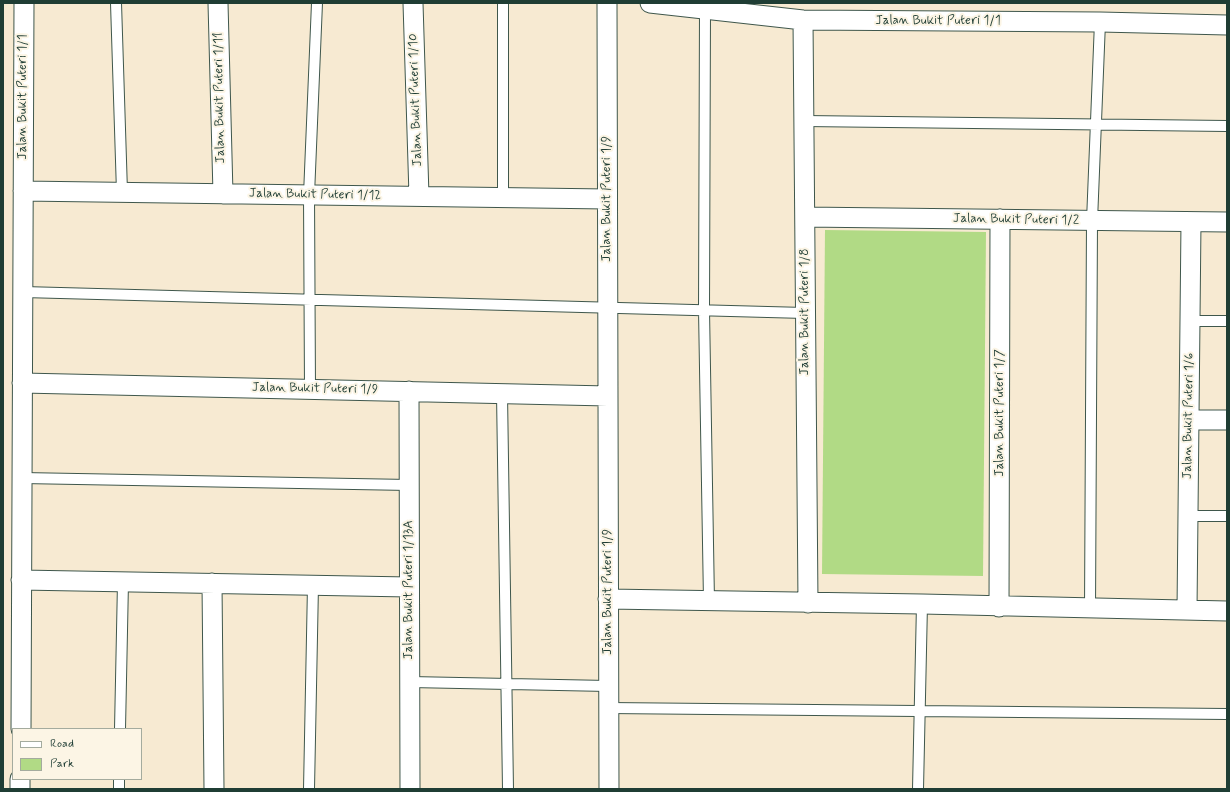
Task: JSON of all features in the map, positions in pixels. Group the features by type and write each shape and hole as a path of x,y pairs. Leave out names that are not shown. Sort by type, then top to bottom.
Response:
{"street":[{"name":"Jalan Bukit Puteri 1/1","path":"21,728 24,3"},
{"name":"Jalan Bukit Puteri 1/11","path":"218,3 222,194"},
{"name":"Jalan Bukit Puteri 1/10","path":"413,3 419,196"},
{"name":"Jalan Bukit Puteri 1/9","path":"607,3 609,789"},
{"name":"Jalan Bukit Puteri 1/1","path":"650,3 802,20 1100,22 1227,25"},
{"name":"Jalan Bukit Puteri 1/8","path":"802,20 808,603"},
{"name":"Jalan Bukit Puteri 1/12","path":"23,191 607,199"},
{"name":"Jalan Bukit Puteri 1/2","path":"805,217 1227,222"},
{"name":"Jalan Bukit Puteri 1/7","path":"999,607 1000,219"},
{"name":"Jalan Bukit Puteri 1/6","path":"1187,610 1191,222"},
{"name":"Jalan Bukit Puteri 1/9","path":"22,383 608,396"},
{"name":"Jalan Bukit Puteri 1/13A","path":"409,391 410,789"},
{"path":"1189,420 1227,420"},
{"path":"21,580 409,587"},
{"path":"212,584 214,789"},
{"path":"608,599 1227,611"}],"lane":[{"path":"116,3 122,192"},
{"path":"310,389 309,195 317,3"},
{"path":"503,3 503,198"},
{"path":"705,9 704,310 709,601"},
{"path":"1090,609 1092,221 1100,22"},
{"path":"804,121 1227,126"},
{"path":"23,292 805,313"},
{"path":"1190,321 1227,321"},
{"path":"502,394 508,789"},
{"path":"22,478 409,486"},
{"path":"1188,516 1227,516"},
{"path":"120,728 123,582"},
{"path":"309,789 312,585"},
{"path":"918,789 922,604"},
{"path":"410,682 608,686"},
{"path":"608,708 1227,714"}],"green space":[{"path":"825,230 986,232 983,576 822,574"}]}
